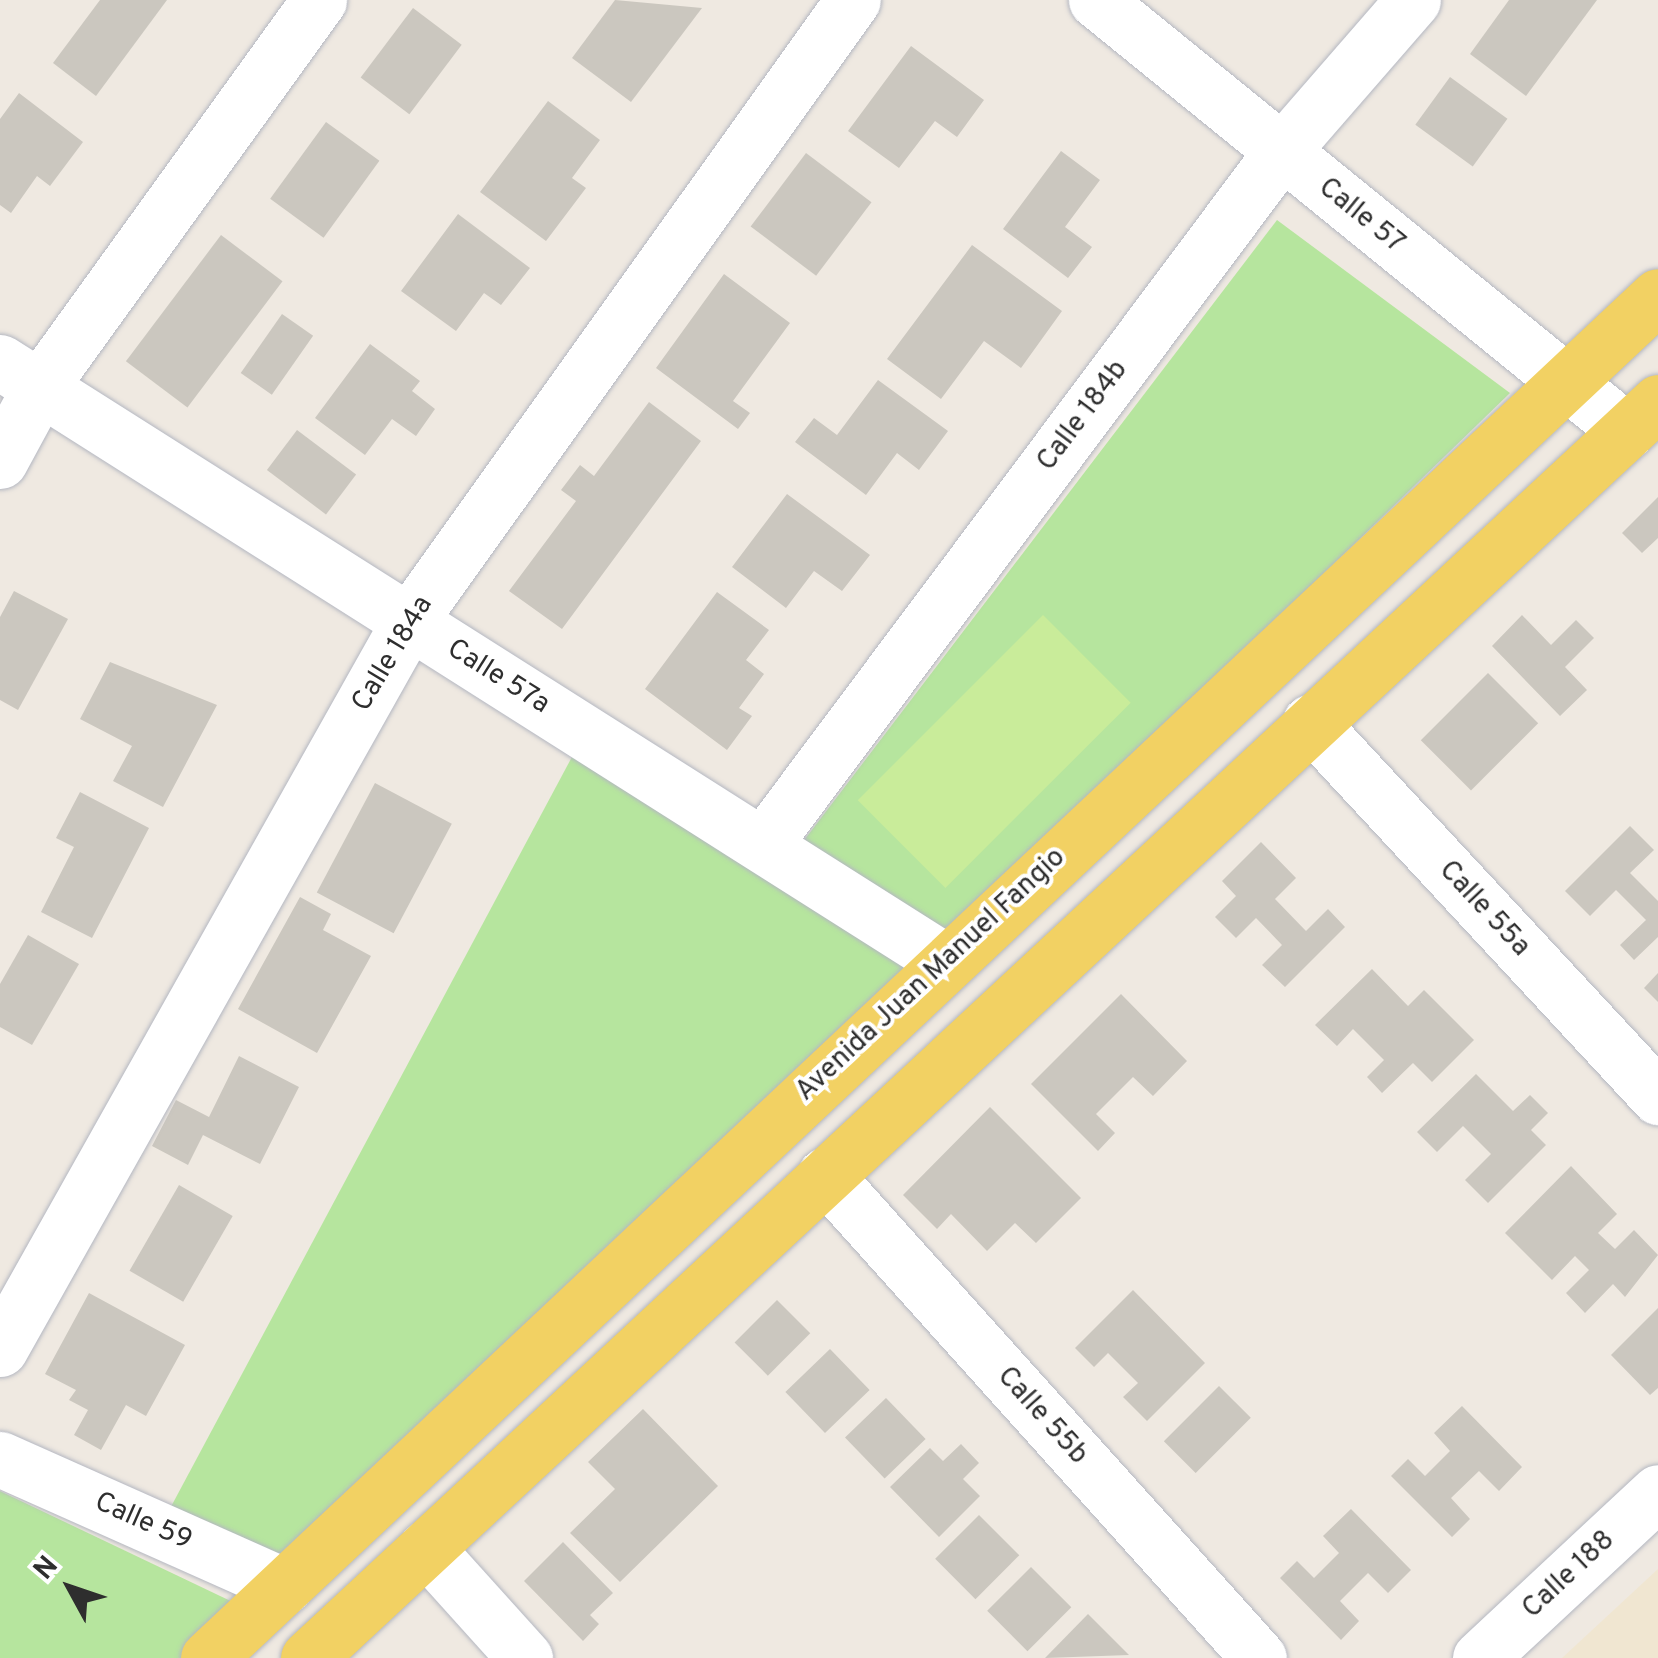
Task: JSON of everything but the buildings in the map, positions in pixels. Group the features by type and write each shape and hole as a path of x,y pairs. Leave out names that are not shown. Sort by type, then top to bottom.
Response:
{"main road":[{"name":"Avenida Juan Manuel Fangio","path":"208,1658 945,961 1658,296"},
{"path":"308,1658 1642,417"}],"street":[{"path":"0,460 20,374 319,0"},
{"name":"Calle 184a","path":"0,1350 408,621 853,0"},
{"name":"Calle 57","path":"1096,0 1566,383 1642,417"},
{"name":"Calle 184b","path":"765,842 1281,152 1413,0"},
{"name":"Calle 57a","path":"20,374 765,842 945,961"},
{"name":"Calle 55a","path":"1310,722 1658,1096"},
{"name":"Calle 55b","path":"825,1175 1259,1658"},
{"name":"Calle 59","path":"0,1459 285,1586"},
{"name":"Calle 188","path":"1480,1658 1658,1492"},
{"path":"426,1548 526,1658"}],"shaded area":[{"path":"1658,1569 1658,1658 1562,1658"}],"green space":[{"path":"1277,220 1510,393 944,942 795,852"},
{"path":"1043,615 1131,703 945,888 858,800"},
{"path":"573,755 918,966 282,1567 166,1516"},
{"path":"0,1491 239,1605 183,1658 0,1658"}]}
